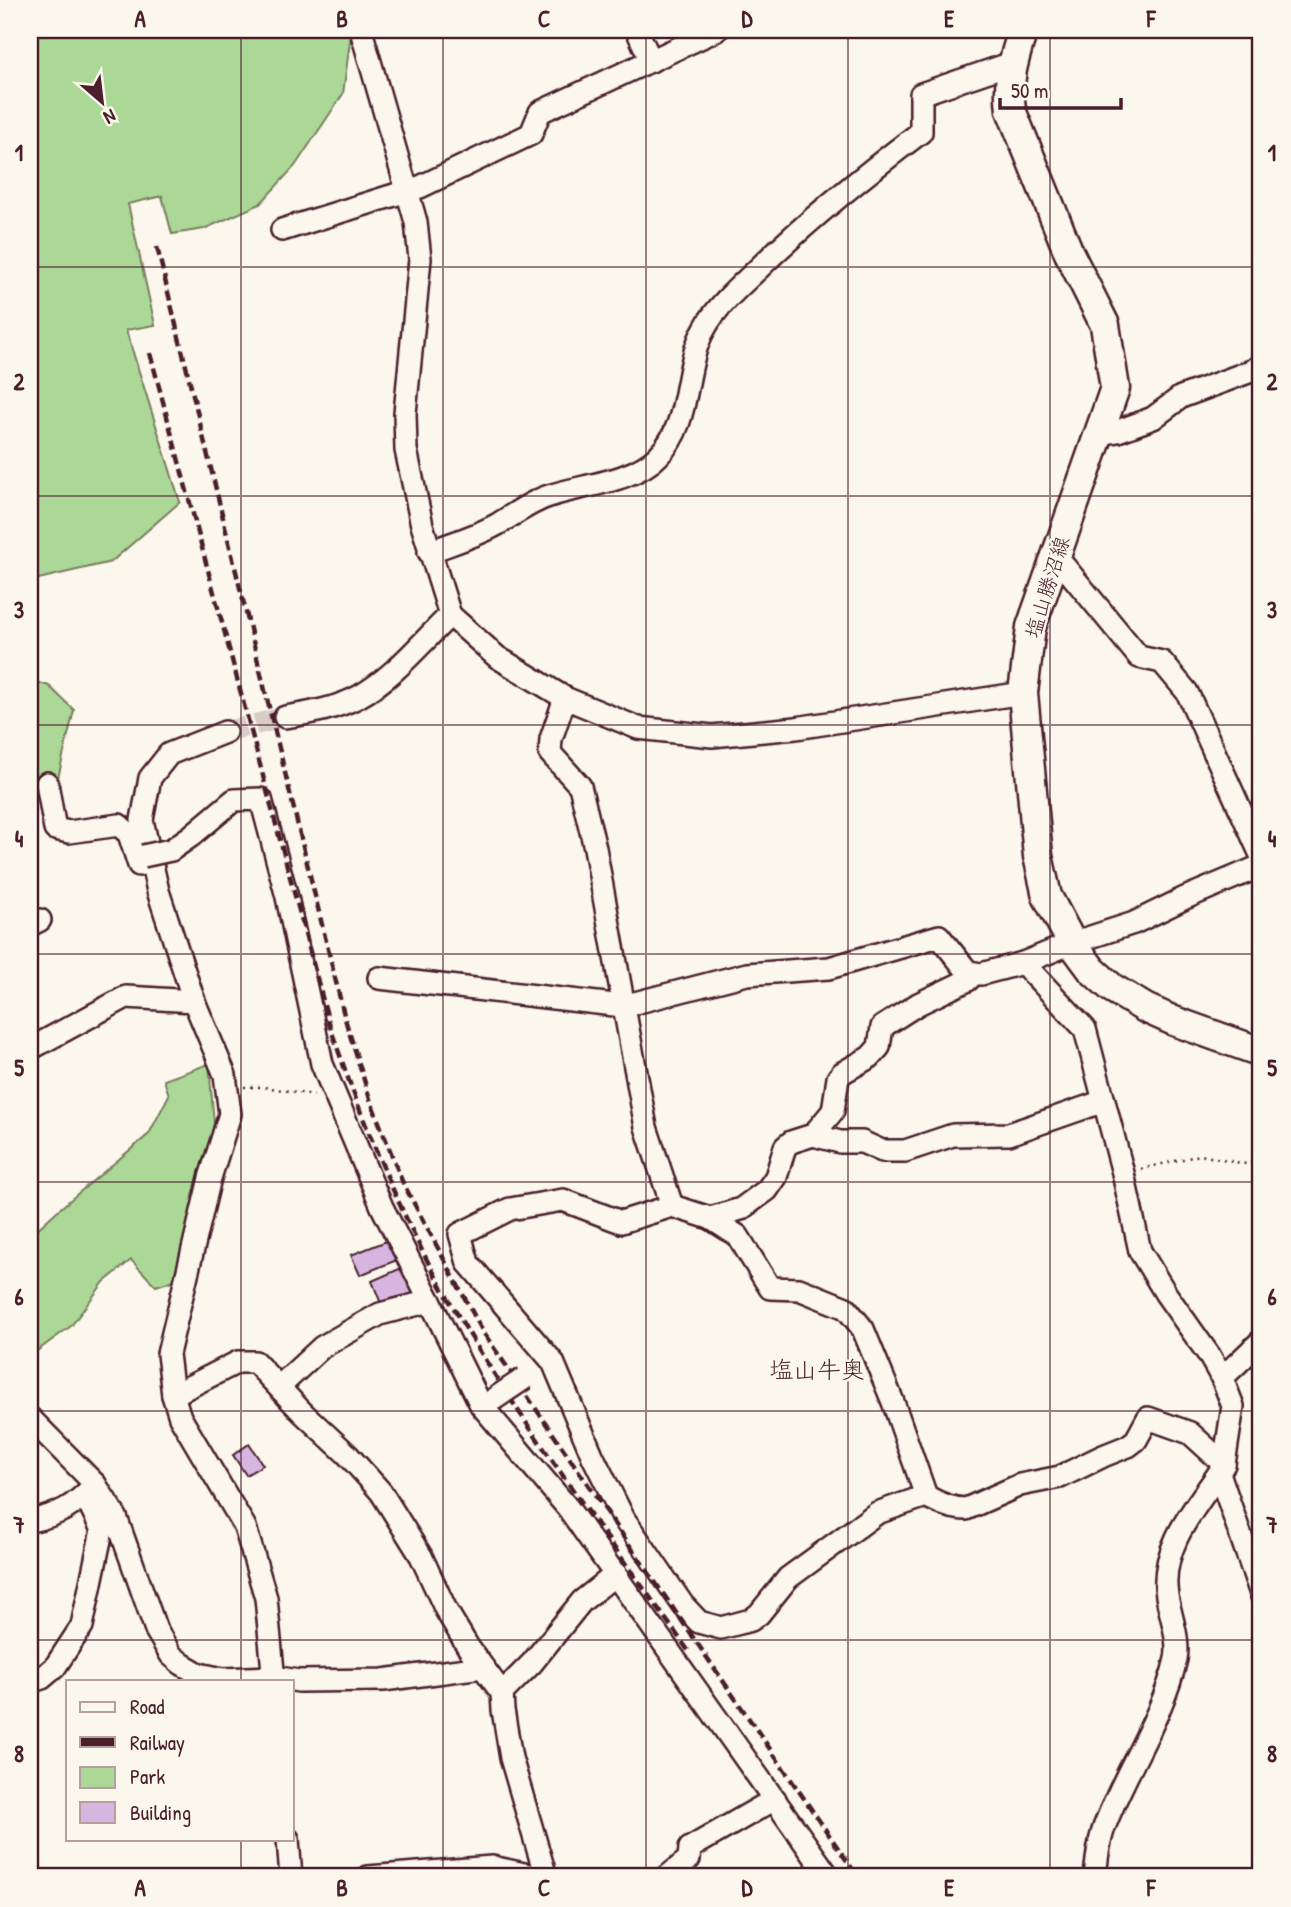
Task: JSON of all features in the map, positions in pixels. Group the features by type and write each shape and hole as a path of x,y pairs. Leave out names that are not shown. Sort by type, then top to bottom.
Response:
{"main road":[{"name":"塩山勝沼線","path":"1023,30 1012,63 1008,88 1011,110 1069,253 1105,325 1115,388 1031,627 1023,693 1038,856 1047,896 1072,943 1092,970 1112,988 1145,1008 1174,1021 1261,1052"}],"street":[{"path":"361,30 416,222 419,259 405,413 406,450 429,552 450,615 497,657 565,698 638,728 712,736 796,728 1023,693"},
{"path":"637,30 651,61"},
{"path":"282,230 421,187 531,134 540,112 718,30"},
{"path":"429,552 473,536 539,500 587,488 625,474 646,465 658,456 670,442 681,416 699,339 706,326 743,284 860,178 921,132 921,94 1012,63"},
{"path":"1099,434 1118,431 1153,418 1181,397 1254,370 1261,364"},
{"path":"1055,555 1139,657 1162,662 1187,692 1261,855"},
{"path":"285,718 326,710 357,697 381,681 450,615"},
{"path":"565,698 551,738 550,752 580,786 595,848 646,1127 672,1206"},
{"path":"189,1001 158,891 142,820 150,778 169,754 225,732"},
{"path":"30,1418 95,1484 116,1517 156,1630 171,1655 199,1674 223,1679 274,1679 266,1598 245,1527 180,1417 173,1395 168,1354 210,1178 230,1114 225,1076 159,939 140,857 129,834 119,825 69,832 55,829 47,783"},
{"path":"140,857 171,850 234,800 261,799 287,897 322,1064 382,1207 430,1301 487,1402 616,1574 829,1877"},
{"path":"379,978 623,1006 747,974 829,968 939,936 968,972 981,974 1023,963 1072,943 1134,923 1261,866"},
{"path":"1023,963 1084,1029 1123,1173 1140,1251 1222,1378 1233,1406 1222,1468 1189,1516 1166,1566 1164,1579 1177,1646 1176,1657 1157,1714 1106,1821 1098,1849 1095,1877"},
{"path":"813,1135 833,1111 838,1078 870,1057 879,1047 882,1027 918,1004 968,980 974,973"},
{"path":"30,1049 126,997 189,1001"},
{"path":"710,1218 741,1209 755,1201 776,1177 785,1147 791,1142 813,1135 840,1142 862,1142 882,1151 905,1151 953,1135 1009,1134 1104,1101"},
{"path":"926,1496 877,1513 788,1578 751,1620 721,1628 699,1622 683,1605 624,1519 593,1457 553,1362 468,1263 460,1234 510,1209 562,1200 621,1222 672,1206 710,1218 737,1236 770,1288 799,1289 846,1308 863,1329 893,1402 926,1496 937,1502 966,1509 1020,1485 1060,1477 1103,1455 1128,1446 1136,1440 1148,1418 1190,1433 1222,1468 1261,1594"},
{"path":"279,1387 322,1348 380,1314 430,1301"},
{"path":"1222,1378 1261,1340"},
{"path":"173,1395 238,1362 255,1362 381,1492 401,1522 446,1610 502,1693 511,1758 546,1877"},
{"path":"487,1402 553,1362"},
{"path":"30,1521 48,1517 77,1503 95,1484"},
{"path":"30,1682 61,1675 82,1626 102,1530 89,1503 95,1484"},
{"path":"502,1693 532,1663 582,1601 616,1574"},
{"path":"294,1681 383,1680 482,1667"},
{"path":"667,1877 689,1859 690,1848 775,1799"},
{"path":"288,1840 291,1877"},
{"path":"368,1877 492,1867 538,1877"}],"path":[{"path":"227,1087 264,1087 335,1096"},
{"path":"1123,1173 1199,1155 1246,1164 1261,1161"}],"green space":[{"path":"30,30 349,30 351,34 343,94 295,166 260,204 204,229 172,234 162,196 128,204 155,325 126,330 180,502 111,562 30,581"},
{"path":"30,680 49,686 74,710 58,778 30,777"},
{"path":"209,1064 214,1124 188,1237 174,1280 156,1286 131,1260 104,1282 71,1326 30,1356 30,1310 34,1301 31,1235 149,1134 169,1095 164,1080"}],"building":[{"path":"389,1240 397,1260 360,1275 351,1255"},
{"path":"406,1266 416,1292 382,1306 372,1281"},
{"path":"249,1444 263,1465 246,1475 233,1455"}],"tunnel":[{"path":"225,732 285,717"}],"railway":[{"path":"157,247 345,1019 370,1099 402,1181 483,1332 858,1877"},
{"path":"150,353 329,1023 374,1144 399,1204 428,1262 488,1363 553,1462 690,1653"}],"district":[{"name":"塩山牛奥","path":"817,1369"}]}
